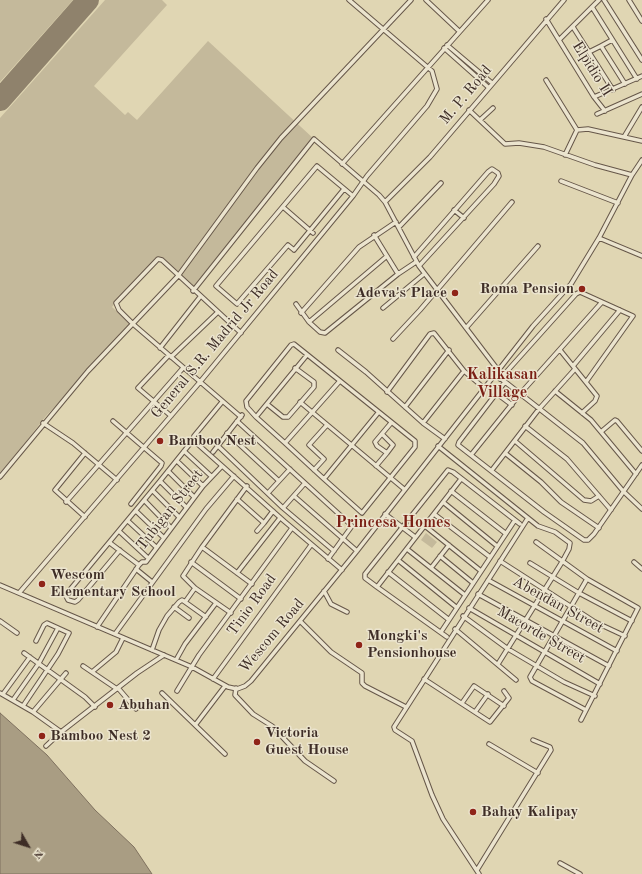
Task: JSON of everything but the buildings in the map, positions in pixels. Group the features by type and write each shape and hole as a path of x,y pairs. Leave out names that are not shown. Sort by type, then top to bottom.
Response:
{"street":[{"name":"General S.R. Madrid Jr Road","path":"20,593 200,382 363,182 428,106 437,89 434,75 349,0"},
{"path":"0,477 43,423 88,371 178,276 276,144 384,31 411,0"},
{"path":"426,0 459,31"},
{"path":"342,164 488,0"},
{"name":"M. P. Road","path":"385,202 430,157 546,18 564,0"},
{"path":"560,39 599,0"},
{"path":"604,0 642,60"},
{"path":"629,0 642,21"},
{"path":"592,7 637,79"},
{"name":"Elpidio II","path":"546,18 594,97 605,111"},
{"path":"573,27 613,90"},
{"path":"589,52 612,40"},
{"path":"601,46 625,84"},
{"path":"445,47 492,83"},
{"path":"445,47 488,87"},
{"path":"594,97 613,90 642,76"},
{"path":"546,80 577,130"},
{"path":"597,114 642,94"},
{"path":"624,137 642,107"},
{"path":"480,120 493,108"},
{"path":"470,110 504,144 525,144 544,148 632,175"},
{"path":"577,130 588,129 642,141"},
{"path":"566,155 577,130"},
{"path":"193,291 314,139 379,195 385,202 416,262 424,274 498,370"},
{"name":"Wescom Road","path":"0,585 192,667 225,686 236,688 245,686 251,681 342,570 533,326 571,284 599,238 632,175 642,160"},
{"path":"344,189 312,232 294,250 288,245 237,304 216,286 317,166 353,196"},
{"path":"638,167 642,169"},
{"path":"414,257 488,172 492,169 498,173 497,179 464,218 419,266"},
{"path":"561,181 618,203"},
{"path":"399,227 441,182"},
{"path":"393,339 512,202"},
{"path":"283,207 312,232"},
{"path":"454,210 464,218"},
{"path":"301,313 355,251 374,235 396,222"},
{"path":"374,235 398,274"},
{"path":"599,238 642,256"},
{"path":"466,328 538,246"},
{"path":"309,322 387,256"},
{"path":"213,452 241,416 222,402 133,324 118,310 116,303 155,260 162,260 193,291 241,333"},
{"path":"296,304 301,313 309,322 320,332 325,333 398,274 416,262"},
{"path":"383,308 424,274"},
{"path":"500,379 578,293 632,315 633,318 586,382"},
{"path":"160,348 200,297"},
{"path":"471,455 520,394 602,302"},
{"path":"492,470 525,426 620,310"},
{"path":"171,416 138,388 218,312"},
{"path":"387,392 430,334 436,334 464,371 484,388"},
{"path":"291,345 296,345 339,382 415,441 416,444 362,513 256,417 247,407 246,402 291,345"},
{"path":"338,350 366,372 423,423 445,439"},
{"path":"405,407 449,350"},
{"path":"560,350 597,398 582,413"},
{"path":"256,417 307,355"},
{"path":"66,502 155,402 183,368"},
{"path":"266,404 285,418 300,402 314,384 295,368"},
{"path":"423,423 464,371"},
{"path":"495,374 583,443 623,491 642,509"},
{"path":"285,444 339,382"},
{"path":"505,382 459,442 459,446 492,470 544,512 584,540 590,538 598,528 642,465"},
{"path":"555,391 602,431 636,474"},
{"path":"496,393 512,405"},
{"path":"120,550 78,600 75,602 68,600 66,596 68,592 120,532 222,402"},
{"path":"300,402 390,479 404,489"},
{"path":"324,479 378,413"},
{"path":"602,431 615,420 618,421 642,452"},
{"path":"113,421 162,464 131,504"},
{"path":"237,421 352,526 328,559"},
{"path":"43,423 85,453 117,480"},
{"path":"386,453 375,444 391,423"},
{"path":"314,470 324,459 309,445 326,425"},
{"path":"525,426 567,459 610,510"},
{"path":"227,434 279,481"},
{"path":"376,466 393,445 382,434"},
{"path":"193,440 280,518 342,570"},
{"path":"515,441 584,500 591,501 599,496"},
{"path":"218,446 283,508 334,551"},
{"path":"438,446 538,526 555,532 569,541 569,549 562,562 543,590 526,621 498,664"},
{"path":"184,451 211,476"},
{"path":"85,453 55,489 56,493 85,517"},
{"path":"505,453 541,482 561,502 598,528"},
{"path":"177,461 203,486"},
{"name":"Tubigan Street","path":"97,627 139,565 142,562 146,562 186,507 211,476 222,466"},
{"path":"268,493 290,469"},
{"path":"447,637 365,578 365,574 447,470 453,472 520,524"},
{"path":"168,471 194,497"},
{"path":"115,634 206,509 234,476"},
{"path":"377,587 461,478"},
{"path":"160,481 186,507"},
{"path":"283,508 305,483"},
{"path":"231,613 195,588 183,577 191,562 246,486"},
{"path":"153,491 179,517"},
{"path":"451,491 505,534"},
{"path":"294,496 357,551"},
{"path":"237,499 264,523"},
{"path":"145,501 171,528"},
{"path":"443,502 497,546"},
{"path":"257,531 273,511"},
{"path":"136,512 164,538"},
{"path":"386,514 415,538"},
{"path":"434,514 490,557"},
{"path":"237,573 280,518"},
{"path":"480,874 443,819 432,795 413,744 410,739 395,730 394,727 463,616 528,518"},
{"path":"441,632 448,619 515,520"},
{"path":"128,521 156,547"},
{"path":"425,526 481,571"},
{"path":"177,690 292,528"},
{"path":"120,532 148,558"},
{"path":"536,542 587,579 637,607 638,610 595,696 581,720"},
{"path":"110,543 139,565"},
{"name":"Tinio Road","path":"213,679 311,545"},
{"path":"431,568 449,545"},
{"path":"202,547 252,584"},
{"path":"407,549 465,595"},
{"path":"440,556 473,583"},
{"path":"398,560 456,607"},
{"path":"500,561 571,607 596,622 625,636"},
{"path":"191,562 241,599"},
{"path":"634,562 642,568"},
{"path":"530,563 579,593 632,620"},
{"path":"136,569 152,582"},
{"path":"388,572 448,619"},
{"path":"586,710 532,681 530,677 587,579"},
{"name":"Abendan Street","path":"488,580 617,651"},
{"path":"185,602 195,588"},
{"path":"324,592 331,604 347,612"},
{"path":"478,594 553,637 609,666"},
{"path":"152,650 163,623 180,601 185,602 206,617"},
{"path":"176,660 185,644 216,603"},
{"path":"174,607 189,618"},
{"name":"Macorde Street","path":"469,608 600,684"},
{"path":"463,616 508,649 536,666 564,682 595,696"},
{"path":"0,621 17,633"},
{"path":"300,622 331,652 346,664 362,673 362,683 365,686 406,707"},
{"path":"23,706 48,670 68,636 68,632 46,624 36,641"},
{"path":"13,700 39,663 58,628"},
{"path":"455,629 516,680"},
{"path":"92,672 116,652 123,638"},
{"path":"24,653 84,697 95,707"},
{"path":"46,746 61,732 137,673 164,656"},
{"path":"30,657 1,694 33,712 61,732"},
{"path":"83,666 117,689 136,709"},
{"path":"33,712 66,673"},
{"path":"424,679 490,722 504,706 509,697 504,691"},
{"path":"196,724 225,686"},
{"path":"462,703 474,686 504,706"},
{"path":"236,688 235,695 253,714 272,726 305,761 334,781"},
{"path":"162,693 196,724 225,754"},
{"path":"475,712 488,694"},
{"path":"477,870 538,773 551,749 533,740"},
{"path":"489,744 538,773"},
{"path":"560,863 580,874"}],"shaded area":[{"path":"0,0 73,0 0,82"},
{"path":"105,0 162,0 167,5 94,86 125,115 128,112 137,120 208,41 314,139 191,289 156,258 112,307 132,325 107,352 95,368 82,378 46,416 0,475 0,118"},
{"path":"426,533 437,542 432,548 421,540"},
{"path":"0,713 47,755 95,810 134,847 152,874 0,874"}],"runway":[{"path":"0,100 88,0"}],"place":[{"name":"Roma Pension","path":"582,289"},
{"name":"Adeva's Place","path":"455,293"},
{"name":"Bamboo Nest","path":"160,441"},
{"name":"Wescom Elementary School","path":"42,584"},
{"name":"Mongki's Pensionhouse","path":"359,645"},
{"name":"Abuhan","path":"110,705"},
{"name":"Bamboo Nest 2","path":"42,736"},
{"name":"Victoria Guest House","path":"257,742"},
{"name":"Bahay Kalipay","path":"473,812"}],"district":[{"name":"Kalikasan Village","path":"502,384"},
{"name":"Princesa Homes","path":"393,523"}]}
